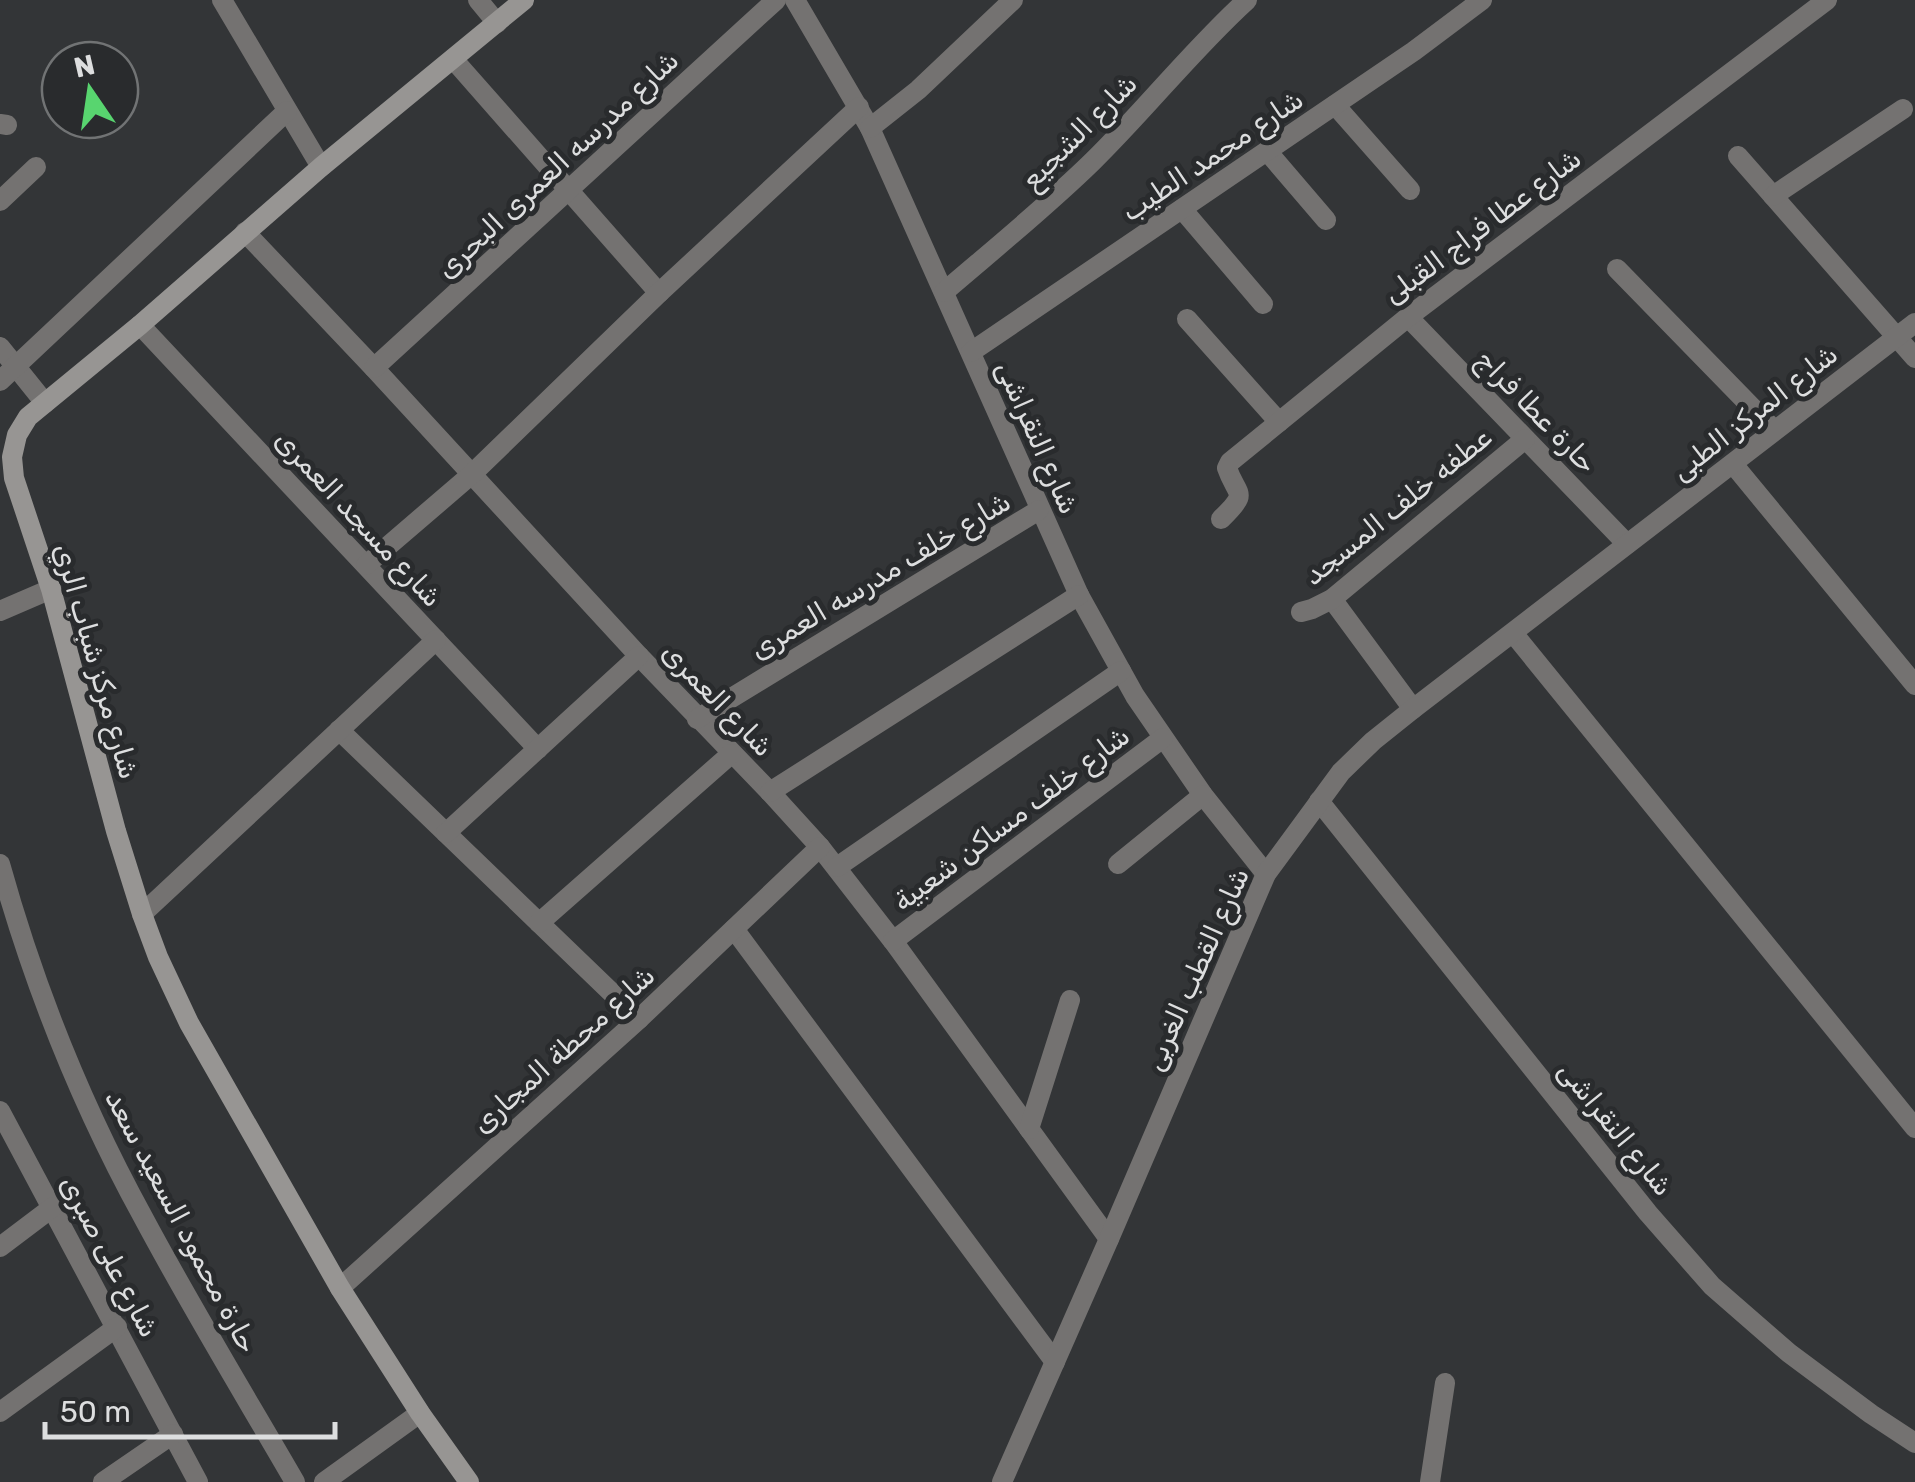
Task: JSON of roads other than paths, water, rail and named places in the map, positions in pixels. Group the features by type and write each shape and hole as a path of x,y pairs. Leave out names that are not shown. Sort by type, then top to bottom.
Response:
{"street":[{"path":"222,0 322,167"},
{"path":"478,0 497,23"},
{"name":"شارع مركز شباب الري","path":"469,1482 340,1288 189,1024 158,957 112,814 51,589 14,478 12,457 16,436 28,417 524,0"},
{"name":"شارع مدرسه العمرى البحرى","path":"374,368 776,0"},
{"name":"شارع النقراشى","path":"796,0 870,128 1079,595 1163,738 1266,874"},
{"name":"شارع الشجيع","path":"944,292 1090,164 1246,0"},
{"name":"شارع محمد الطيب","path":"970,352 1482,0"},
{"name":"شارع عطا فراج القبلى","path":"1221,519 1240,494 1227,468 1279,422 1408,317 1828,0"},
{"path":"870,128 918,90 1006,3"},
{"path":"453,60 659,293"},
{"path":"1336,104 1410,190"},
{"path":"366,565 472,474 659,293 859,108"},
{"path":"1773,196 1903,109"},
{"path":"8,374 286,111"},
{"path":"1267,151 1326,220"},
{"path":"1738,156 1915,358"},
{"path":"0,201 36,167"},
{"path":"1182,209 1263,304"},
{"name":"شارع العمرى","path":"245,232 820,847 1110,1240"},
{"path":"1617,269 1774,430"},
{"name":"حارة عطا فراج","path":"1408,317 1627,544"},
{"path":"1187,319 1279,422"},
{"name":"شارع المركز الطبى","path":"1627,544 1915,323"},
{"name":"شارع مسجد العمرى","path":"140,325 538,749"},
{"path":"0,347 8,374 45,403"},
{"name":"عطفه خلف المسجد","path":"1300,612 1332,599 1526,439"},
{"path":"1732,464 1915,685"},
{"name":"شارع خلف مدرسه العمرى","path":"697,719 1040,510"},
{"name":"شارع القطب الغربى","path":"1002,1482 1266,874 1372,741 1627,544"},
{"path":"0,611 51,589"},
{"path":"770,792 1079,595"},
{"path":"1332,599 1413,709"},
{"path":"1512,633 1915,1128"},
{"path":"142,914 436,640"},
{"path":"446,833 639,656"},
{"path":"837,867 1121,671"},
{"path":"339,730 639,1019"},
{"name":"شارع خلف مساكن شعبية","path":"893,942 1163,738"},
{"path":"540,923 731,754"},
{"path":"1118,864 1203,795"},
{"name":"شارع النقراشى","path":"1320,802 1648,1214 1712,1286 1789,1353 1915,1443"},
{"name":"شارع محطة المجارى","path":"340,1288 639,1019 820,847"},
{"name":"حارة محمود السعيد سعد","path":"0,864 34,972 97,1126 141,1215 295,1482"},
{"path":"734,929 1055,1362"},
{"path":"1029,1129 1070,1000"},
{"name":"شارع على صبرى","path":"0,1111 198,1482"},
{"path":"0,1247 53,1207"},
{"path":"0,1412 116,1327"},
{"path":"1430,1482 1445,1383"},
{"path":"324,1482 420,1413"},
{"path":"103,1482 173,1434"}]}
